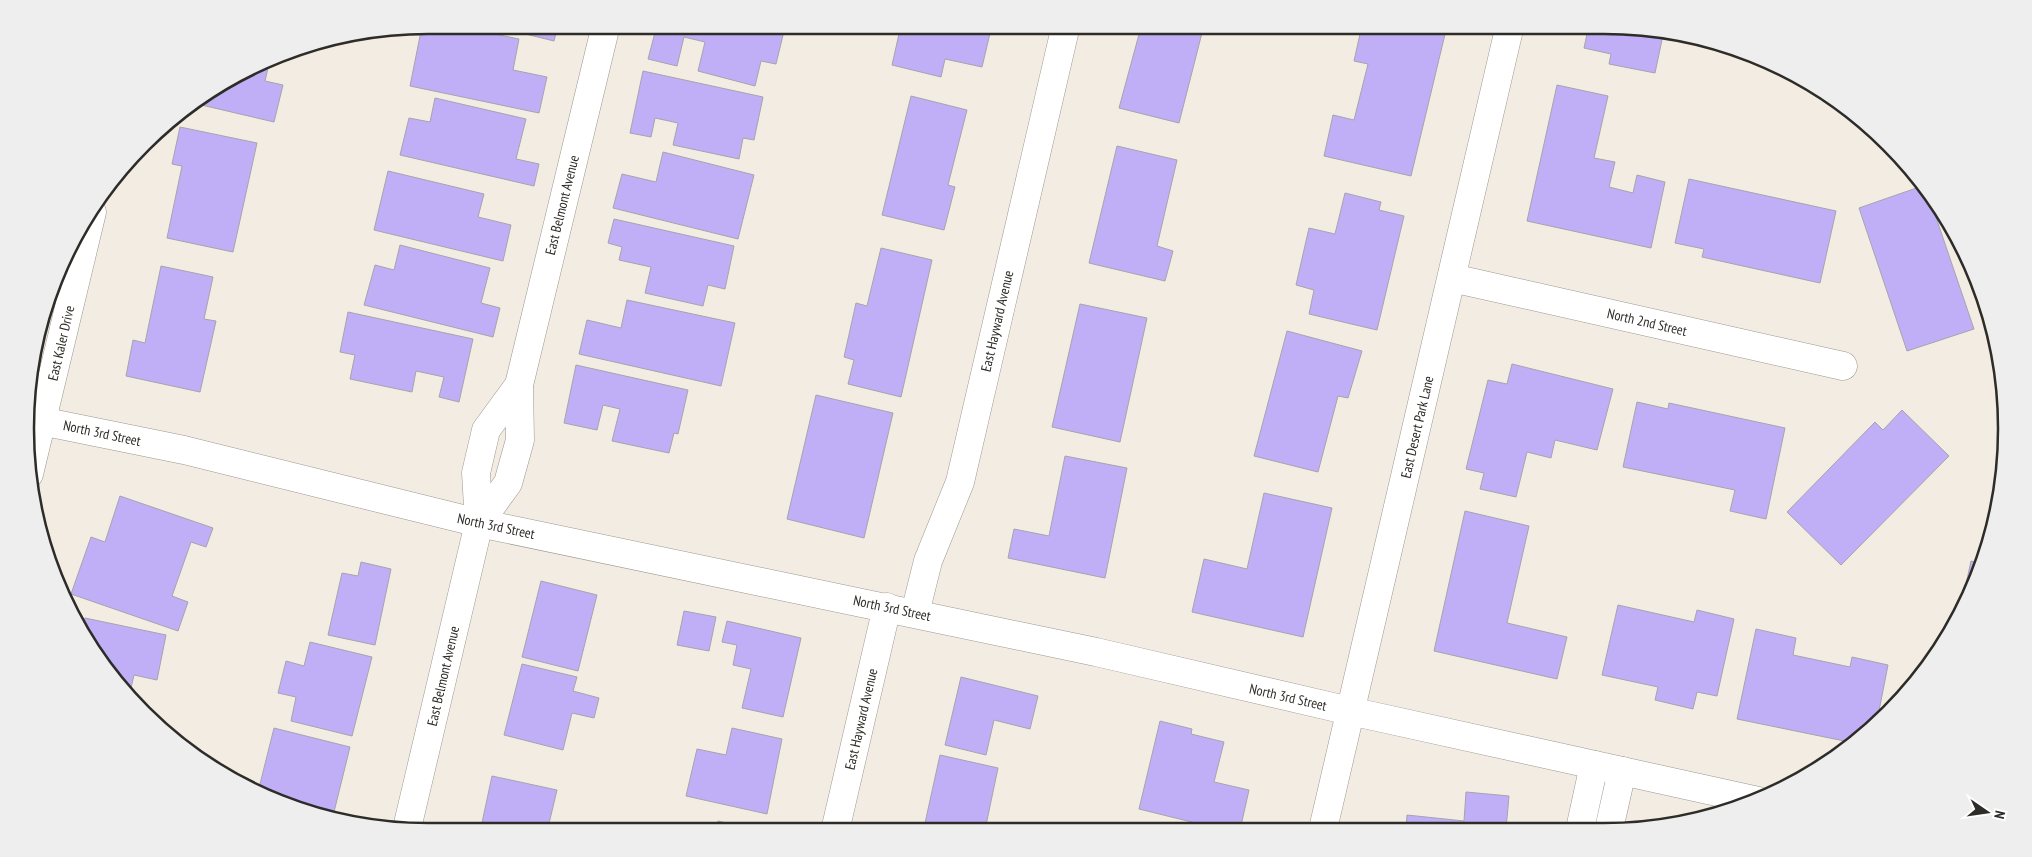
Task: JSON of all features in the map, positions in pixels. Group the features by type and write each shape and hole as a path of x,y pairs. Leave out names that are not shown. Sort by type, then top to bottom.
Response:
{"street":[{"name":"East Belmont Avenue","path":"479,523 508,483 520,440 519,384 604,34"},
{"name":"East Hayward Avenue","path":"915,613 928,561 960,482 1064,34"},
{"name":"East Desert Park Lane","path":"1324,823 1508,34"},
{"name":"East Kaler Drive","path":"34,418 86,232"},
{"name":"North 2nd Street","path":"1452,278 1843,366"},
{"name":"East Belmont Avenue","path":"408,822 479,523 476,473 486,430 519,384"},
{"name":"North 3rd Street","path":"34,419 184,450 479,523 1105,654 1350,711 1742,798"},
{"name":"East Hayward Avenue","path":"837,823 887,607"},
{"path":"1581,823 1594,765"},
{"path":"1610,823 1622,771"}],"building":[{"path":"420,34 495,34 519,39 513,70 547,77 539,113 410,86"},
{"path":"526,34 556,34 554,41"},
{"path":"655,34 783,34 776,64 761,61 755,86 698,71 705,42 684,37 677,66 648,59"},
{"path":"899,34 990,34 982,67 945,59 941,77 892,65"},
{"path":"1139,34 1202,34 1179,123 1119,108"},
{"path":"1360,34 1445,34 1411,176 1324,156 1333,115 1354,120 1368,64 1354,61"},
{"path":"1587,34 1662,38 1655,73 1609,64 1611,54 1584,48"},
{"path":"268,68 265,81 283,85 274,122 202,105 254,74"},
{"path":"643,71 763,97 754,140 743,138 739,159 673,145 678,123 655,118 651,137 630,133"},
{"path":"1557,85 1608,96 1594,158 1615,162 1609,187 1633,193 1637,175 1665,182 1651,248 1527,221"},
{"path":"911,96 967,110 948,185 955,187 944,230 882,215"},
{"path":"435,98 526,119 516,159 539,164 534,186 400,155 409,118 430,122"},
{"path":"180,127 257,143 233,252 167,238 182,166 172,164"},
{"path":"1117,146 1177,160 1157,246 1173,251 1165,281 1089,263"},
{"path":"663,152 754,175 738,239 613,208 622,174 656,182"},
{"path":"388,171 484,194 478,217 511,225 503,261 374,230"},
{"path":"1689,179 1836,211 1820,283 1702,257 1704,249 1675,243"},
{"path":"1917,188 1935,214 1974,329 1907,351 1859,208"},
{"path":"1345,193 1381,202 1379,210 1404,216 1377,330 1309,314 1314,290 1296,285 1309,228 1335,234"},
{"path":"614,219 734,246 725,289 708,285 703,306 645,293 651,267 619,260 622,247 608,243"},
{"path":"400,245 490,268 481,303 500,308 493,337 364,305 375,265 394,270"},
{"path":"881,248 932,260 901,397 848,384 854,360 844,357 856,303 867,306"},
{"path":"161,266 213,277 204,319 216,321 200,392 126,376 133,340 145,343"},
{"path":"627,300 735,323 721,386 579,354 587,320 621,328"},
{"path":"1080,304 1147,318 1120,442 1052,427"},
{"path":"348,312 473,339 459,402 439,397 444,377 416,371 412,392 350,379 355,355 340,352"},
{"path":"1287,331 1362,351 1348,398 1338,396 1318,472 1254,456"},
{"path":"1512,364 1613,389 1597,450 1555,440 1551,458 1527,452 1516,497 1480,489 1484,473 1466,469 1488,380 1507,384"},
{"path":"576,365 688,390 678,434 674,433 669,453 612,441 620,409 603,405 597,430 564,423"},
{"path":"816,395 893,413 864,538 787,519"},
{"path":"1637,402 1668,409 1669,403 1785,428 1766,519 1730,511 1735,490 1623,467"},
{"path":"1902,410 1949,456 1841,565 1787,512 1875,422 1883,430"},
{"path":"1065,456 1127,468 1105,578 1008,558 1014,529 1049,536"},
{"path":"1264,493 1332,508 1303,637 1192,612 1204,559 1247,569"},
{"path":"120,496 213,528 206,547 191,542 172,596 188,602 178,631 71,594 91,537 105,542"},
{"path":"1465,511 1529,526 1507,623 1567,637 1557,679 1434,651"},
{"path":"1971,561 1974,562 1968,580 1966,585"},
{"path":"361,562 391,569 375,645 328,635 342,573 358,576"},
{"path":"541,581 597,595 578,671 522,657"},
{"path":"1618,605 1694,622 1697,610 1734,619 1717,696 1697,692 1693,709 1655,700 1658,687 1602,675"},
{"path":"684,611 716,617 709,651 677,645"},
{"path":"85,618 166,635 157,680 134,675 131,688 100,648 84,621"},
{"path":"727,621 801,638 783,717 742,708 751,669 733,665 737,645 722,642"},
{"path":"1756,629 1796,638 1793,655 1850,667 1852,657 1888,665 1879,712 1845,741 1737,719"},
{"path":"310,642 372,657 352,736 291,721 296,697 278,693 286,661 304,666"},
{"path":"522,664 577,677 573,691 599,698 594,718 572,713 563,750 504,735"},
{"path":"961,677 1038,696 1030,729 994,720 986,755 945,745"},
{"path":"1160,721 1192,729 1191,734 1224,742 1214,782 1249,790 1242,823 1196,823 1139,809"},
{"path":"274,728 350,747 334,812 260,785"},
{"path":"732,728 782,739 767,814 686,796 697,749 726,755"},
{"path":"940,755 998,768 986,823 925,823"},
{"path":"492,776 557,790 549,823 482,823"},
{"path":"1466,792 1509,796 1507,823 1406,823 1407,815 1464,821"}]}
